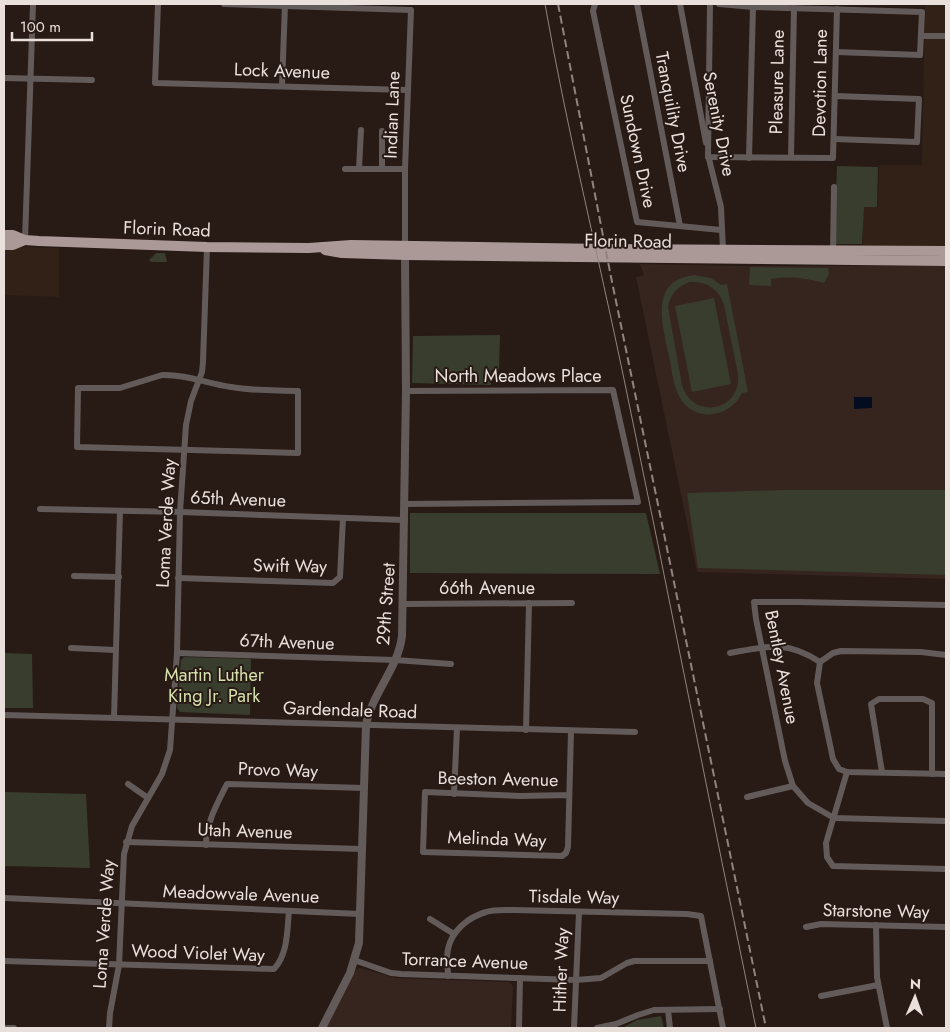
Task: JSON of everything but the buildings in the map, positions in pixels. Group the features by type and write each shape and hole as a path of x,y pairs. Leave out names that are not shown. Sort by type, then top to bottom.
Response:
{"main road":[{"name":"Florin Road","path":"4,235 14,235 25,240 207,247 309,248 342,253 405,251 723,250 946,260"},
{"name":"Florin Road","path":"4,244 14,245 25,240"},
{"path":"712,259 723,250"},
{"name":"Florin Road","path":"405,251 712,259 833,256 946,250"}],"street":[{"path":"25,240 33,4"},
{"name":"Lock Avenue","path":"158,4 155,83 407,90"},
{"path":"224,4 377,6"},
{"name":"Sundown Drive","path":"595,4 593,11 637,222 721,230"},
{"name":"Tranquility Drive","path":"637,4 680,226"},
{"name":"Serenity Drive","path":"680,4 708,157 721,207 723,250"},
{"path":"710,4 708,157 791,157"},
{"path":"719,4 753,7 922,12 920,55 836,52"},
{"path":"282,86 285,5"},
{"name":"Indian Lane","path":"377,6 410,10 404,169 405,251"},
{"path":"749,158 753,7"},
{"name":"Pleasure Lane","path":"791,157 794,8"},
{"name":"Devotion Lane","path":"791,157 833,158 837,9"},
{"path":"921,36 946,36"},
{"path":"4,78 92,80"},
{"path":"834,139 917,142 919,99 835,96"},
{"path":"359,169 361,130"},
{"path":"382,131 382,169"},
{"path":"345,169 404,169"},
{"path":"833,256 834,187"},
{"name":"Loma Verde Way","path":"110,1028 110,1013 119,966 122,867 126,842 136,816 159,780 170,750 177,653 180,512 188,412 203,362 207,247"},
{"name":"29th Street","path":"322,1028 345,984 358,943 366,725 371,705 396,660 401,643 405,520 405,251"},
{"path":"162,375 180,375 199,380 246,389 298,391 298,454 77,447 78,388 120,388 162,375"},
{"name":"North Meadows Place","path":"405,504 638,502 613,390 406,392"},
{"name":"65th Avenue","path":"40,509 405,520"},
{"path":"114,718 120,511"},
{"name":"Swift Way","path":"178,578 333,583 340,577 343,518"},
{"path":"74,576 119,577"},
{"name":"Bentley Avenue","path":"834,818 808,803 793,786 785,761 754,602 946,605"},
{"path":"526,730 529,603"},
{"name":"66th Avenue","path":"403,604 572,603"},
{"path":"730,653 762,647 782,646 794,648 820,662"},
{"path":"70,648 115,650"},
{"path":"946,655 920,652 841,651 833,653 820,662 816,683 833,759 839,769 847,772 946,774"},
{"name":"67th Avenue","path":"177,653 396,660 451,664"},
{"path":"882,772 871,704 878,699 923,699 932,703 932,774"},
{"name":"Gardendale Road","path":"4,715 634,732"},
{"path":"454,794 456,728"},
{"name":"Melinda Way","path":"423,852 562,856 566,853 568,848 571,731"},
{"path":"847,772 826,843 826,857 833,866 946,869"},
{"path":"128,784 148,798"},
{"name":"Provo Way","path":"206,845 210,821 226,784 364,788"},
{"path":"747,796 793,786"},
{"name":"Beeston Avenue","path":"423,852 426,792 520,796 569,795"},
{"path":"834,818 946,821"},
{"name":"Utah Avenue","path":"126,842 362,849"},
{"name":"Meadowvale Avenue","path":"4,898 360,914"},
{"name":"Tisdale Way","path":"454,934 470,920 488,911 514,910 701,916 710,961"},
{"name":"Wood Violet Way","path":"119,966 274,969 280,962 286,944 289,911"},
{"name":"Hither Way","path":"574,1028 579,912"},
{"path":"430,919 454,934 450,940 447,954 448,976"},
{"name":"Starstone Way","path":"806,927 821,924 946,927"},
{"path":"876,925 878,985 887,1028"},
{"name":"Torrance Avenue","path":"354,960 391,973 576,980 600,978 620,966 634,961 710,961"},
{"path":"4,961 119,966"},
{"path":"710,961 724,1028"},
{"path":"519,1028 520,978"},
{"path":"821,996 878,985"},
{"path":"597,1028 616,1024 654,1010 720,1009"},
{"path":"668,1010 670,1028"},
{"path":"4,1028 14,1028"}],"shaded area":[{"path":"925,4 946,4 946,255 863,254 863,207 878,207 879,165 922,165"},
{"path":"4,247 59,248 59,297 4,295"},
{"path":"640,264 946,266 946,579 697,572 636,277 644,275"},
{"path":"360,968 396,978 509,982 513,986 511,1028 326,1028 356,969"}],"green space":[{"path":"837,166 878,167 877,207 864,207 862,244 836,244 834,238"},
{"path":"156,253 165,253 167,262 151,262 149,260"},
{"path":"750,267 828,268 829,274 824,283 784,278 771,279 771,286 749,285"},
{"path":"694,275 711,278 721,285 727,284 748,392 742,393 737,401 721,412 703,414 694,411 686,406 676,388 664,331 662,306 664,295 670,286 679,279","holes":["690,282 712,287 722,299 738,374 737,387 732,396 725,403 716,407 696,404 688,396 682,385 668,307 673,294 678,288"]},
{"path":"714,298 731,384 692,392 675,306"},
{"path":"500,335 499,371 491,370 491,385 412,383 413,336"},
{"path":"784,490 946,490 946,575 698,568 687,493"},
{"path":"410,513 646,513 660,574 410,573"},
{"path":"4,653 32,654 33,708 4,708"},
{"name":"Martin Luther King Jr. Park","path":"184,657 251,659 250,715 180,712 177,708 181,660"},
{"path":"4,792 86,794 90,868 4,866"},
{"path":"661,1016 664,1028 622,1028 637,1020"}],"water":[{"path":"854,397 872,397 872,408 854,409"}],"tram line":[{"path":"545,4 573,145 641,460 756,1028"}],"railway":[{"path":"558,4 611,277 766,1028"}]}
